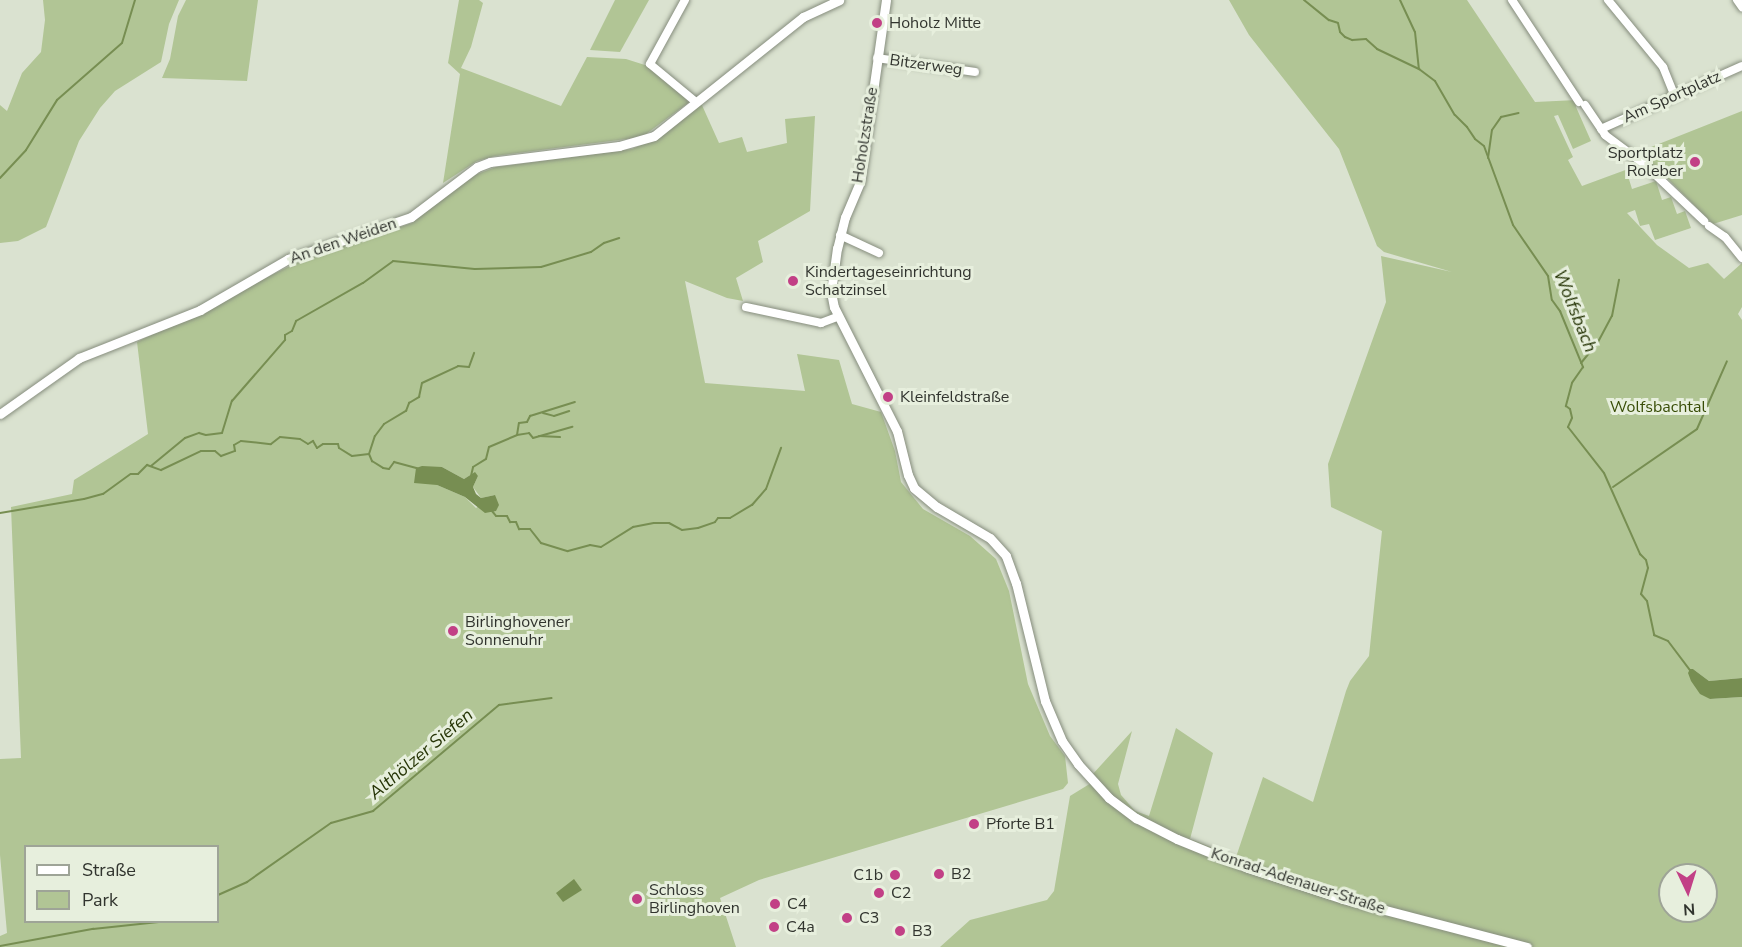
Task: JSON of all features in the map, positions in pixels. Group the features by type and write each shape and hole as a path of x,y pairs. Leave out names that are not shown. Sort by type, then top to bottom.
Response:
{"street":[{"path":"685,0 650,64 695,104"},
{"name":"An den Weiden","path":"0,414 80,358 200,310 288,260 411,217 477,167 490,162 639,142 654,135 803,17 839,0"},
{"name":"Hoholzstraße","path":"886,0 860,182 840,235 831,292 837,317 889,413 907,466"},
{"path":"1512,0 1601,129 1644,164 1706,223 1725,237 1742,258"},
{"path":"1608,0 1663,67 1675,96"},
{"path":"1737,0 1742,7"},
{"name":"Bitzerweg","path":"877,58 975,72"},
{"name":"Am Sportplatz","path":"1601,129 1742,66"},
{"path":"840,235 879,253"},
{"path":"746,307 821,323 837,317"},
{"name":"Konrad-Adenauer-Straße","path":"907,466 910,481 918,493 990,538 1006,556 1013,571 1045,701 1062,741 1087,777 1109,798 1136,818 1177,839 1248,868 1343,899 1527,947"}],"green space":[{"path":"43,0 179,0 169,24 161,62 115,91 100,108 79,141 46,227 18,241 0,243 0,105 7,111 22,73 41,52 45,20"},
{"path":"186,0 258,0 247,81 162,78 170,59 178,16"},
{"path":"459,0 479,0 483,3 471,47 461,68 561,106 587,57 626,59 648,66 687,98 688,103 642,137 495,156 477,161 443,183 460,74 448,63"},
{"path":"615,0 649,0 620,52 590,50"},
{"name":"Wolfsbachtal","path":"1229,0 1467,0 1535,102 1577,100 1576,107 1591,141 1573,149 1558,115 1554,116 1573,157 1568,160 1582,186 1639,165 1645,170 1628,176 1632,189 1656,181 1662,200 1671,197 1677,214 1685,211 1691,228 1655,240 1649,224 1640,226 1635,210 1627,213 1657,245 1689,268 1708,263 1724,279 1742,263 1742,307 1738,314 1742,320 1742,678 1709,681 1693,669 1710,699 1742,697 1742,947 940,947 970,920 1047,900 1054,891 1070,796 1096,780 1092,775 1132,731 1118,784 1121,795 1135,811 1149,816 1176,728 1213,753 1190,839 1236,857 1263,777 1313,802 1346,691 1350,681 1369,656 1382,531 1331,507 1328,464 1386,302 1381,256 1452,272 1384,252 1377,246 1339,149 1249,35"},
{"path":"701,103 719,143 742,137 747,152 787,143 785,119 815,116 810,211 758,241 763,262 736,278 743,301 727,298 685,281 705,383 805,391 797,354 839,360 852,404 881,412 895,451 901,482 923,509 970,536 996,559 1009,591 1028,684 1050,736 1065,756 1068,783 1063,789 759,880 720,898 736,947 0,947 0,936 7,933 0,855 0,759 21,758 11,507 72,494 74,480 148,434 137,342 300,261 412,223 472,176 496,167 632,149 655,139","holes":["442,467 464,479 472,474 478,476 473,487 481,498 495,495 476,508 465,497 437,485"]},
{"name":"Sportplatz Roleber","path":"1742,111 1742,215 1713,224 1660,171 1636,153"}],"shaded area":[{"path":"442,467 464,479 475,472 478,476 473,487 476,494 481,498 495,495 499,505 496,511 485,513 465,497 437,485 414,483 416,468"},
{"path":"1690,669 1709,681 1742,678 1742,697 1710,699 1700,694 1691,681 1688,673"},
{"path":"574,879 582,890 563,902 556,893"}],"waterway":[{"path":"0,178 26,150 57,100 122,43 135,0"},
{"name":"Wolfsbach","path":"1304,0 1329,20 1338,23 1340,32 1345,37 1352,40 1366,39 1377,49 1419,69 1435,81 1455,115 1484,146 1513,225 1548,276 1552,300 1560,311 1583,367 1572,383 1566,406 1570,409 1572,418 1568,427 1604,473 1640,554 1646,560 1648,568 1641,594 1647,601 1654,635 1668,641 1691,671"},
{"path":"1400,0 1415,32 1419,69"},
{"path":"1488,158 1492,130 1501,117 1519,113"},
{"path":"151,466 185,438 199,433 206,435 222,433 232,401 285,340 285,335 292,331 296,321 363,283 393,261 475,269 541,267 591,252 604,243 619,238"},
{"path":"1581,363 1598,342 1612,316 1619,280"},
{"path":"369,454 375,436 384,424 406,411 409,403 419,397 422,383 458,366 469,367 474,353"},
{"path":"1613,487 1697,429 1727,361"},
{"path":"471,476 473,467 486,459 489,447 517,435 519,423 527,422 530,416 575,402"},
{"path":"543,413 554,416 569,411"},
{"path":"517,435 529,433 533,438 572,427"},
{"path":"539,436 560,437"},
{"path":"0,513 103,494 131,474 138,474 147,465 161,470 201,451 215,451 221,456 235,451 234,445 241,441 271,444 280,437 300,439 308,444 313,441 317,448 323,444 338,444 339,448 352,456 369,454 372,461 383,468 389,469 394,462 417,468"},
{"path":"492,511 496,516 507,516 510,522 516,522 519,529 530,529 541,543 568,551 590,545 601,547 633,527 654,523 669,523 682,530 698,528 715,522 718,518 730,518 752,505 766,489 781,448"},
{"name":"Althölzer Siefen","path":"219,895 247,882 331,823 373,811 499,705 552,698"},
{"name":"Althölzer Siefen","path":"0,946 93,929 150,923"}],"place":[{"name":"Hoholz Mitte","path":"877,23"},
{"name":"Sportplatz Roleber","path":"1695,162"},
{"name":"Kindertageseinrichtung Schatzinsel","path":"793,281"},
{"name":"Kleinfeldstraße","path":"888,397"},
{"name":"Birlinghovener Sonnenuhr","path":"453,631"},
{"name":"Pforte B1","path":"974,824"},
{"name":"B2","path":"939,874"},
{"name":"C1b","path":"895,875"},
{"name":"C2","path":"879,893"},
{"name":"Schloss Birlinghoven","path":"637,899"},
{"name":"C4","path":"775,904"},
{"name":"C3","path":"847,918"},
{"name":"C4a","path":"774,927"},
{"name":"B3","path":"900,931"}]}
